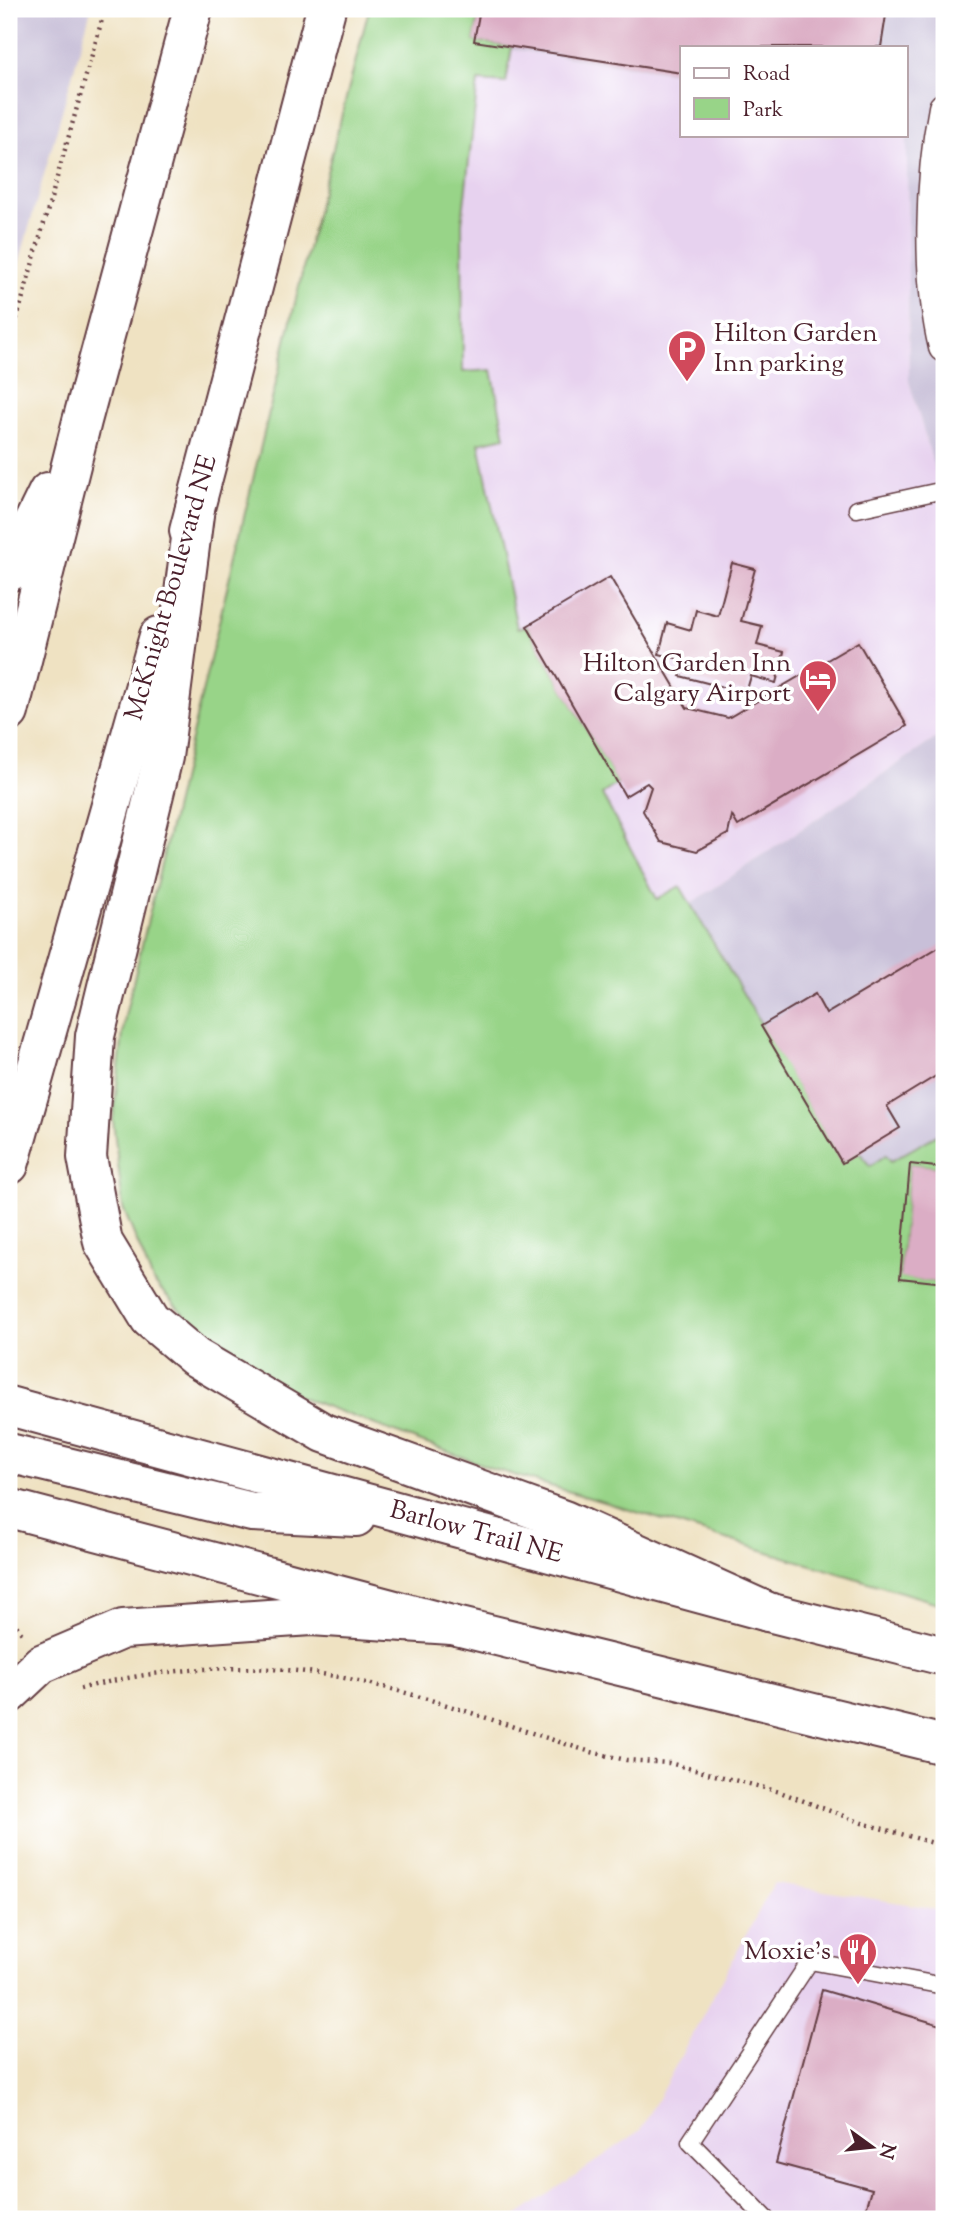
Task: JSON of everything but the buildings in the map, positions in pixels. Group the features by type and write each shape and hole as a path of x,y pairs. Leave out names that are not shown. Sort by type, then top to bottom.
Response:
{"main road":[{"path":"9,726 12,701 82,421 193,9"},
{"name":"McKnight Boulevard NE","path":"9,1164 195,507 326,9"},
{"path":"9,572 82,421"},
{"path":"195,507 163,757 96,1035 87,1157 103,1242 150,1319 195,1357 324,1433 564,1520 768,1612"},
{"name":"Barlow Trail NE","path":"9,1406 768,1612 944,1656"},
{"path":"9,1453 252,1512 432,1521"},
{"path":"9,1508 452,1625 944,1745"},
{"path":"9,1694 41,1664 123,1629 311,1616 452,1625"}],"street":[{"path":"944,108 935,155 939,246 934,308 944,347"}],"lane":[{"path":"857,509 944,490"},
{"path":"766,2219 690,2142 810,1961 944,1986"}],"path":[{"path":"9,346 105,9"},
{"path":"9,1614 28,1643"},
{"path":"76,1690 112,1680 263,1668 335,1676 590,1752 626,1760 669,1763 780,1792 862,1823 944,1846"}],"shaded area":[{"path":"9,9 91,9 9,298"},
{"path":"460,9 944,9 944,500 909,381 908,46 680,46 680,74 454,41"},
{"name":"Hilton Garden Inn parking","path":"454,41 680,74 680,136 907,136 909,381 944,500 944,733 661,924 483,617 431,365"},
{"path":"944,733 944,1343 838,1244 661,924"},
{"path":"774,1883 944,1910 944,2219 512,2219 641,2130"}],"green space":[{"path":"369,9 480,9 474,41 512,47 506,83 478,81 462,223 463,372 492,370 505,437 479,443 517,628 527,626 618,783 602,794 657,899 680,886 842,1162 859,1152 870,1166 886,1155 891,1161 944,1131 944,1168 910,1164 900,1277 944,1283 944,1605 491,1468 298,1396 214,1347 153,1281 123,1208 113,1120 125,1016 316,215"}],"place":[{"name":"Hilton Garden Inn parking","path":"687,383"},
{"name":"Hilton Garden Inn Calgary Airport","path":"818,713"},
{"name":"Moxie's","path":"858,1986"}]}
